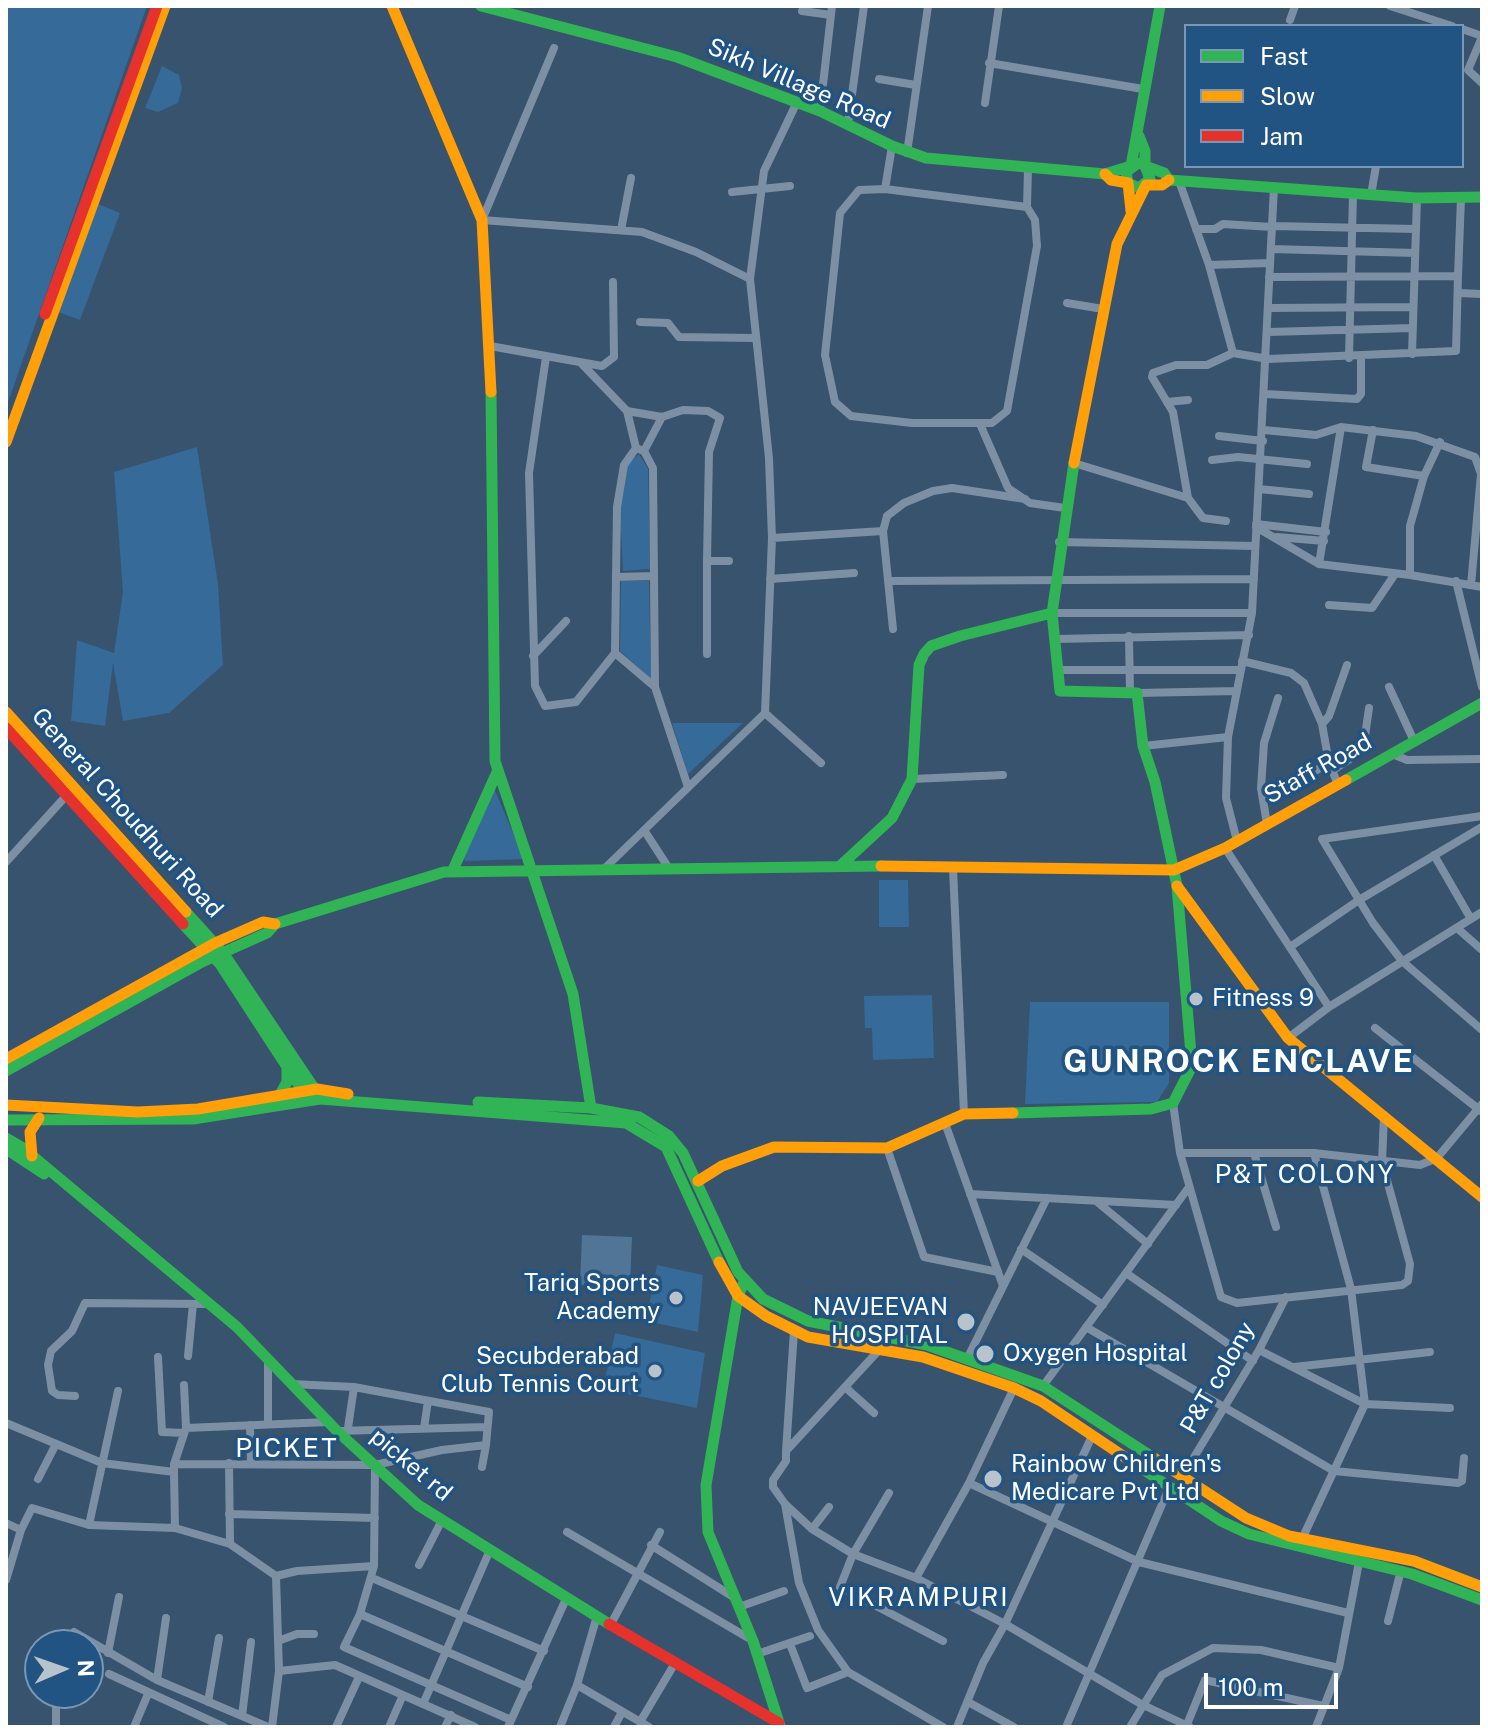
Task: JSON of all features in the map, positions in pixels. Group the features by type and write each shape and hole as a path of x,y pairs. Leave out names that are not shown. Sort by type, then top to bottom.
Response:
{"main road":[{"path":"6,424 157,6"},
{"path":"6,442 165,6"},
{"path":"392,6 482,220 490,346 498,770 573,994 591,1108"},
{"name":"Sikh Village Road","path":"481,6 677,57 820,111 907,153 1028,169 1105,174"},
{"path":"1131,211 1126,172 1131,166 1139,136 1143,89 1160,6"},
{"path":"698,1181 722,1166 774,1147 887,1148 964,1114 1127,1110 1173,1103 1192,1066 1177,886 1143,746 1134,693 1060,691 1052,613 1058,578 1059,542 1117,244 1150,175 1139,136"},
{"path":"1174,181 1164,173 1145,166 1112,169 1105,174 1111,180 1139,188 1174,181 1417,198 1482,197"},
{"path":"840,866 892,818 912,779 919,665 924,654 931,646 960,636 1052,613"},
{"name":"Staff Road","path":"1174,870 1225,848 1267,824 1333,772 1392,754 1482,703"},
{"name":"General Choudhuri Road","path":"6,712 214,950"},
{"path":"6,728 66,796 214,950 312,1094"},
{"path":"452,872 498,770"},
{"path":"6,1059 214,950 267,933 275,924 311,910 452,872 606,867 840,866 1174,870"},
{"path":"1177,886 1288,1038 1482,1197"},
{"path":"214,950 287,1068 312,1094"},
{"path":"6,1071 214,950"},
{"path":"281,1093 287,1082 287,1068"},
{"path":"6,1105 138,1112 176,1110 281,1093 591,1108 628,1113 656,1126 683,1153 744,1282 763,1299 808,1321 902,1339 968,1357 1043,1386 1246,1518 1302,1539 1482,1587"},
{"path":"6,1120 193,1119 312,1094 617,1121 656,1138 675,1162 708,1242 738,1296 794,1331 808,1337 881,1348 955,1366 1014,1388 1041,1401 1169,1488 1249,1534 1359,1562 1409,1568 1482,1600"},
{"path":"32,1156 30,1132 39,1118"},
{"name":"picket rd","path":"6,1138 32,1156 237,1327 418,1505 566,1599 780,1726"},
{"name":"picket rd","path":"6,1149 59,1181"},
{"path":"744,1282 738,1296 706,1485 708,1532 753,1641 780,1726"}],"street":[{"path":"848,124 864,6"},
{"path":"907,153 928,6"},
{"path":"985,103 999,6"},
{"path":"1290,20 1295,6"},
{"path":"1390,6 1446,24"},
{"path":"802,11 831,10 820,111"},
{"path":"1482,36 1468,70 1482,83"},
{"path":"554,48 482,220 642,232 696,252 750,279"},
{"path":"989,63 1143,89"},
{"path":"879,79 916,85"},
{"path":"606,867 765,713 772,538 769,458 750,279 764,171 797,102"},
{"path":"885,189 892,146"},
{"path":"1371,195 1376,168"},
{"path":"1027,207 885,189 859,190 840,213 825,355 835,402 851,416 912,423 992,423 1007,411 1037,246 1035,220 1027,207 1028,169"},
{"path":"621,230 631,178"},
{"path":"1174,181 1209,265 1233,353"},
{"path":"732,192 790,186"},
{"path":"1237,841 1226,798 1228,737 1252,613 1268,359 1274,187"},
{"path":"1349,358 1353,194"},
{"path":"1412,354 1417,198"},
{"path":"1226,521 1203,518 1188,498 1173,412 1152,377 1153,373 1176,365 1207,365 1233,353 1268,359 1349,358 1456,351 1461,198"},
{"path":"1196,229 1215,229 1223,224 1416,229"},
{"path":"1272,249 1415,253"},
{"path":"1209,265 1270,263"},
{"path":"1269,277 1458,276"},
{"path":"490,346 602,366 614,357 613,282"},
{"path":"1458,293 1482,294"},
{"path":"1067,303 1103,309"},
{"path":"1269,308 1413,307"},
{"path":"640,322 668,323 679,337 754,338"},
{"path":"1268,332 1412,328"},
{"path":"546,357 529,473 535,686 545,706 576,702 615,653 617,507 624,465 640,450 662,417"},
{"path":"1265,394 1357,399 1361,394 1361,357"},
{"path":"581,363 627,411 640,450 653,468 655,687 688,787"},
{"path":"1167,402 1188,400"},
{"path":"627,411 662,417 683,410 708,411 720,418 709,452 707,654"},
{"path":"980,424 1008,488 1025,499"},
{"path":"1264,430 1316,435 1341,427 1373,430 1440,442 1470,453 1479,465 1471,585"},
{"path":"1319,564 1341,427"},
{"path":"1373,430 1366,467 1424,476"},
{"path":"1219,436 1263,441"},
{"path":"1410,575 1410,526 1424,476 1440,442"},
{"path":"1212,460 1307,464"},
{"path":"1074,463 1188,498"},
{"path":"893,629 883,531 887,516 904,503 933,491 952,488 1065,508"},
{"path":"1259,489 1309,494"},
{"path":"1256,526 1325,536"},
{"path":"1256,526 1319,564 1482,587"},
{"path":"772,538 883,531"},
{"path":"1275,537 1325,536"},
{"path":"1059,542 1255,546"},
{"path":"707,561 729,561"},
{"path":"770,579 854,573"},
{"path":"1329,605 1372,608 1395,574"},
{"path":"616,577 654,576"},
{"path":"888,581 1254,579"},
{"path":"1456,581 1482,687"},
{"path":"1052,613 1252,613"},
{"path":"533,656 566,621"},
{"path":"1055,639 1249,635"},
{"path":"1129,636 1134,693 1236,691"},
{"path":"615,653 655,687"},
{"path":"1058,670 1241,665 1291,673 1304,683 1322,724 1333,772"},
{"path":"1322,724 1329,716 1347,665"},
{"path":"1389,687 1414,741"},
{"path":"1267,824 1261,788 1264,743 1278,698"},
{"path":"1292,784 1333,772 1363,750 1369,708"},
{"path":"765,713 821,763"},
{"path":"1143,746 1228,737"},
{"path":"1392,754 1407,760 1482,759"},
{"path":"912,779 1003,775"},
{"path":"6,862 66,796"},
{"path":"1482,816 1322,839 1359,900 1402,961 1482,1030"},
{"path":"1290,947 1359,900 1482,827"},
{"path":"644,830 668,867"},
{"path":"1225,848 1329,1007"},
{"path":"1434,855 1471,919"},
{"path":"953,868 964,1114"},
{"path":"1288,1038 1329,1007 1482,912"},
{"path":"1457,928 1482,950"},
{"path":"1180,1153 1314,1153 1420,1165 1437,1158 1481,1109 1375,1028"},
{"path":"1173,1103 1180,1153 1221,1297 1237,1303 1402,1285 1411,1274 1382,1162 1384,1114"},
{"path":"945,1123 1003,1286"},
{"path":"887,1148 924,1257 998,1272"},
{"path":"1254,1153 1276,1227"},
{"path":"1302,1539 1365,1404 1351,1289 1314,1153"},
{"path":"1043,1386 1189,1187"},
{"path":"970,1194 1176,1205"},
{"path":"968,1357 1047,1198"},
{"path":"1096,1201 1148,1244"},
{"path":"1021,1249 1103,1305"},
{"path":"1126,1273 1253,1361"},
{"name":"P&T colony","path":"1182,1477 1226,1408 1286,1297"},
{"path":"75,1396 58,1395 52,1391 48,1365 51,1351 72,1331 85,1303 207,1304"},
{"path":"188,1356 193,1304"},
{"path":"1086,1327 1334,1471 1458,1483 1462,1481 1464,1458"},
{"path":"794,1331 786,1461 773,1480 773,1487 785,1504 812,1529 853,1554 916,1578 1005,1624 1141,1704 1188,1726 1205,1680 1323,1706"},
{"path":"786,1451 881,1348"},
{"path":"1259,1350 1365,1404 1450,1408"},
{"path":"1294,1367 1430,1352"},
{"path":"158,1357 162,1432 268,1424 486,1427"},
{"path":"268,1360 268,1424"},
{"path":"292,1384 354,1387 489,1412 482,1467"},
{"path":"175,1528 174,1468 185,1430 184,1385"},
{"path":"338,1427 354,1387"},
{"path":"845,1387 874,1413"},
{"path":"916,1578 969,1483 1014,1388"},
{"path":"89,1525 118,1391"},
{"path":"424,1428 428,1401"},
{"path":"6,1423 102,1463 174,1468 229,1463 375,1465 442,1450 486,1445"},
{"path":"250,1425 251,1463"},
{"path":"957,1727 983,1663 1005,1624 1092,1436"},
{"path":"38,1479 56,1444"},
{"path":"229,1463 230,1544"},
{"path":"375,1465 372,1578 360,1614 344,1647 431,1684 509,1723 566,1599"},
{"path":"969,1483 1139,1562 1348,1613"},
{"path":"1066,1727 1169,1488"},
{"path":"889,1493 853,1554 840,1587 943,1641"},
{"path":"785,1504 799,1583 818,1630 848,1672 943,1727"},
{"path":"812,1529 829,1507"},
{"path":"6,1580 21,1530 32,1508 89,1525 175,1528 230,1544 276,1576 325,1567 374,1566"},
{"path":"229,1514 375,1518"},
{"path":"419,1565 442,1520"},
{"path":"6,1523 21,1530"},
{"path":"567,1532 753,1641"},
{"path":"611,1624 660,1532"},
{"path":"651,1545 738,1603 784,1591"},
{"path":"423,1704 490,1550"},
{"path":"1316,1727 1339,1668 1359,1562"},
{"path":"1388,1621 1409,1568"},
{"path":"104,1651 157,1680 270,1727 279,1671 276,1576"},
{"path":"372,1578 544,1651"},
{"path":"108,1653 119,1597"},
{"path":"360,1614 528,1687"},
{"path":"560,1727 577,1685 597,1616"},
{"path":"157,1680 166,1618"},
{"path":"278,1641 297,1634 314,1634"},
{"path":"757,1654 810,1636"},
{"path":"208,1702 219,1638"},
{"path":"242,1716 251,1642"},
{"path":"790,1644 807,1688 848,1672"},
{"path":"1130,1727 1141,1704 1162,1675 1213,1648 1261,1650 1339,1668"},
{"path":"577,1685 644,1724 675,1663"},
{"path":"279,1671 335,1665 475,1727"},
{"path":"109,1674 224,1727"},
{"path":"336,1727 359,1677"},
{"path":"134,1727 148,1694"},
{"path":"389,1727 403,1695"},
{"path":"968,1702 1014,1727"},
{"path":"614,1727 622,1712"},
{"path":"445,1727 451,1715"}],"shaded area":[{"path":"6,6 147,6 6,408"},
{"path":"162,66 179,75 182,88 178,103 158,112 145,108"},
{"path":"98,204 120,213 80,320 58,312"},
{"path":"197,447 218,584 223,665 169,713 123,721 113,663 105,726 71,721 77,640 114,653 123,592 114,472"},
{"path":"639,454 648,469 650,569 623,571 620,510 628,463"},
{"path":"621,581 649,581 651,679 620,651"},
{"path":"672,723 743,723 688,774"},
{"path":"494,788 524,859 465,861 464,858"},
{"path":"879,880 908,880 909,927 879,927"},
{"path":"932,995 934,1058 873,1060 872,1028 865,1028 864,996"},
{"path":"1030,1002 1169,1002 1169,1083 1157,1102 1025,1104"},
{"path":"582,1235 632,1237 630,1286 580,1285"},
{"name":"Tariq Sports Academy","path":"657,1265 703,1275 698,1332 646,1321"},
{"name":"Secubderabad Club Tennis Court","path":"615,1333 705,1353 697,1408 603,1389"}],"traffic: fast":[{"path":"481,6 677,57 820,111 892,146 926,158 1105,174"},
{"path":"1105,174 1131,166 1160,6"},
{"path":"1139,136 1145,151 1145,166 1150,179 1139,188 1128,183 1126,172 1138,163 1142,164 1145,166 1164,173 1169,180"},
{"path":"1169,180 1417,198 1482,197"},
{"path":"491,392 495,761 573,994 591,1108"},
{"path":"1013,1113 1151,1109 1173,1103 1192,1066 1177,886 1155,782 1143,746 1137,693 1060,691 1052,613 1074,463"},
{"path":"840,866 892,818 912,779 919,665 924,654 931,646 960,636 1052,613"},
{"path":"1346,780 1482,703"},
{"path":"452,872 498,770"},
{"path":"6,1071 202,962 267,933 275,924 444,872 881,866"},
{"path":"186,912 224,954 318,1094"},
{"path":"183,924 220,964 306,1096"},
{"path":"281,1093 287,1082 287,1068"},
{"path":"6,1120 193,1119 320,1099 626,1123 666,1147 719,1262"},
{"path":"478,1102 591,1108 639,1117 669,1136 683,1153 738,1272 763,1299 808,1321 927,1345 1043,1386 1154,1458"},
{"path":"6,1138 23,1148 237,1327 337,1431 418,1505 609,1624"},
{"path":"6,1149 44,1174"},
{"path":"744,1282 738,1296 706,1485 708,1532 753,1641 780,1726"},
{"path":"1135,1464 1221,1521 1249,1534 1412,1574 1482,1600"}],"traffic: slow":[{"path":"6,442 165,6"},
{"path":"392,6 482,220 491,392"},
{"path":"1105,174 1111,180 1128,183 1131,211"},
{"path":"1074,463 1117,244 1146,185 1162,185 1169,180"},
{"path":"6,712 186,912"},
{"path":"881,866 1174,870 1225,848 1346,780"},
{"path":"1177,886 1288,1038 1482,1197"},
{"path":"6,1059 215,943 263,922 275,924"},
{"path":"6,1105 138,1112 198,1109 317,1089 348,1094"},
{"path":"698,1181 722,1166 774,1147 887,1148 964,1114 1013,1113"},
{"path":"32,1156 30,1132 39,1118"},
{"path":"719,1262 738,1296 766,1316 808,1337 923,1357 1014,1388 1041,1401 1135,1464"},
{"path":"1154,1458 1246,1518 1289,1536 1414,1561 1482,1587"}],"traffic: jam":[{"path":"45,314 157,6"},
{"path":"6,728 183,924"},
{"path":"609,1624 779,1723"}],"place":[{"name":"Fitness 9","path":"1196,999"},
{"name":"Tariq Sports Academy","path":"676,1298"},
{"name":"NAVJEEVAN HOSPITAL","path":"966,1322"},
{"name":"Oxygen Hospital","path":"985,1354"},
{"name":"Secubderabad Club Tennis Court","path":"655,1371"},
{"name":"Rainbow Children's Medicare Pvt Ltd","path":"993,1479"}],"district":[{"name":"GUNROCK ENCLAVE","path":"1239,1062"},
{"name":"P&T COLONY","path":"1305,1175"},
{"name":"PICKET","path":"287,1449"},
{"name":"VIKRAMPURI","path":"919,1598"}]}
